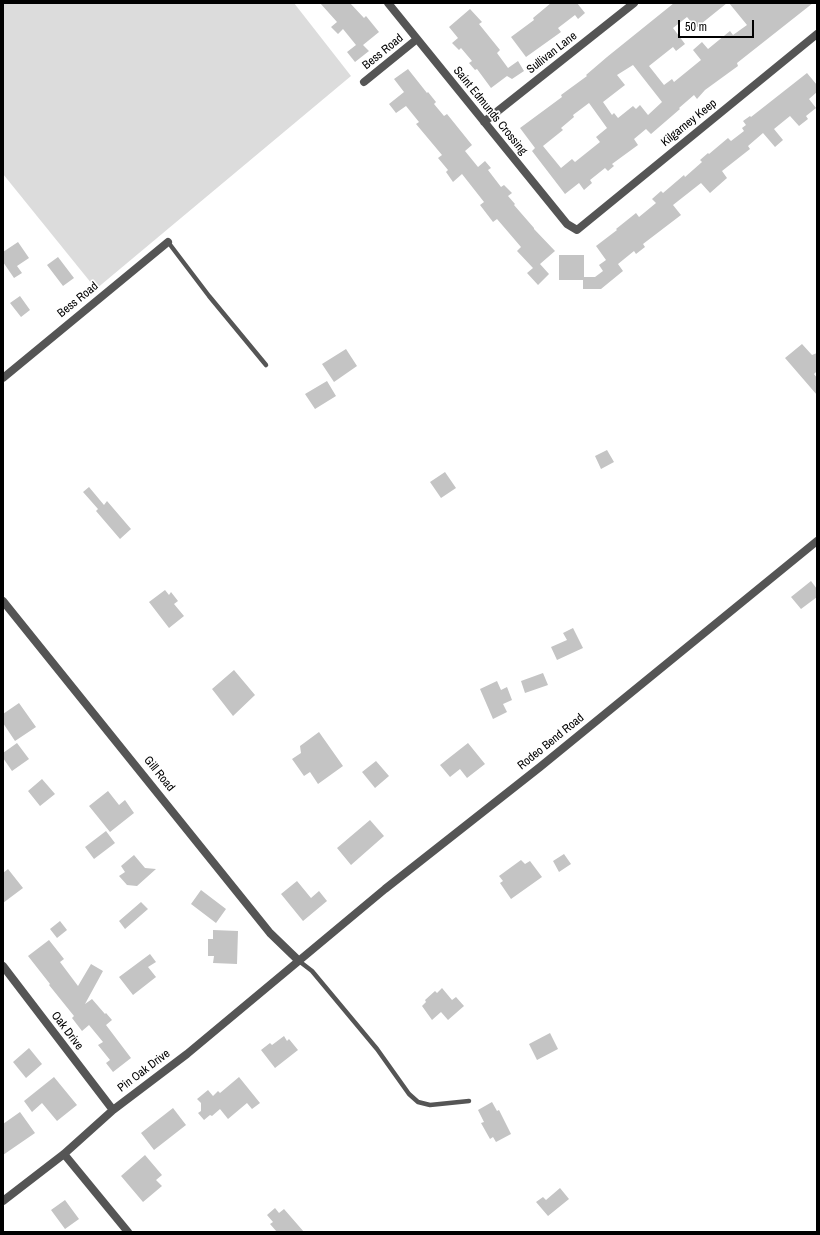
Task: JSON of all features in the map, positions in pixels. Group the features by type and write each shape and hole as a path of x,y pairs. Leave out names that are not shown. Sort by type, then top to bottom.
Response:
{"street":[{"name":"Saint Edmunds Crossing","path":"388,3 567,224 577,230"},
{"name":"Sullivan Lane","path":"484,122 634,3"},
{"path":"814,36 817,46"},
{"name":"Kilgarney Keep","path":"577,230 814,36"},
{"name":"Bess Road","path":"364,82 417,39"},
{"name":"Bess Road","path":"3,378 168,242"},
{"name":"Rodeo Bend Road","path":"298,961 385,889 540,767 817,540"},
{"name":"Gill Road","path":"3,601 270,933 298,961"},
{"name":"Pin Oak Drive","path":"3,1201 64,1154 113,1110 187,1054 298,961"},
{"name":"Oak Drive","path":"3,966 113,1110"},
{"path":"64,1154 128,1232"}],"lane":[{"path":"168,242 209,296 266,365"},
{"path":"298,961 312,971 377,1049 409,1094 418,1102 430,1105 469,1101"}],"shaded area":[{"path":"3,3 294,3 351,76 96,289 3,174"}],"building":[{"path":"320,3 350,3 364,18 366,16 379,32 363,45 369,51 355,62 347,52 356,45 343,29 338,34 331,27 337,22"},
{"path":"551,3 577,3 585,13 578,19 575,15 558,28 561,32 526,57 511,37 534,20 533,18"},
{"path":"674,3 727,3 696,28 687,17 673,28 685,44 676,51 673,47 649,66 664,85 672,79 674,82 701,60 693,50 702,42 708,49 730,31 733,35 747,25 729,3 813,3 737,63 738,66 705,90 697,99 694,95 651,134 646,129 634,139 638,145 612,164 614,166 608,171 605,168 590,180 592,183 584,190 579,183 565,194 532,151 535,148 520,128 562,97 561,95 587,76 586,75","holes":["633,65 662,102 648,115 640,105 636,109 633,106 618,118 614,113 612,115 603,102 625,85 617,75","589,103 607,128 596,137 600,142 575,162 572,159 561,168 543,146 563,130 561,128 574,117 573,115"]},
{"path":"470,9 482,22 479,24 500,50 497,53 508,68 518,61 524,71 512,79 507,76 491,88 477,69 475,70 469,63 472,61 461,48 459,50 452,43 458,38 449,27"},
{"path":"408,69 436,102 434,104 444,116 447,114 472,145 465,151 478,167 485,161 491,168 488,170 501,187 504,185 512,193 508,196 515,204 514,205 555,251 540,264 549,274 538,285 527,273 533,268 517,251 521,247 497,219 493,222 480,205 484,202 462,174 453,182 446,172 448,170 438,158 442,155 416,124 419,122 406,106 396,113 389,104 404,92 394,79"},
{"path":"807,73 817,85 817,92 809,99 816,108 806,116 808,119 799,126 790,116 774,129 783,140 775,147 763,133 748,146 750,149 722,171 727,178 710,193 701,183 673,205 681,215 643,244 645,247 636,254 634,251 618,264 623,271 601,289 583,289 583,280 559,280 559,255 584,255 584,277 595,277 603,271 599,265 606,260 596,246 636,213 639,217 656,203 652,199 661,191 663,193 684,175 685,177 702,162 700,160 708,153 709,154 728,138 731,141 744,131 742,128 746,125 743,121 750,116 751,117"},
{"path":"18,242 29,258 17,266 22,273 14,278 3,262 3,252"},
{"path":"58,257 74,278 63,286 47,265"},
{"path":"20,296 30,310 21,317 10,303"},
{"path":"802,344 812,355 817,353 817,371 814,374 817,378 817,395 785,358"},
{"path":"346,349 357,366 334,382 322,364"},
{"path":"327,381 336,396 315,409 305,394"},
{"path":"607,450 614,462 601,469 595,456"},
{"path":"445,472 456,488 441,498 430,482"},
{"path":"89,487 104,505 107,501 131,529 120,539 96,511 98,509 83,492"},
{"path":"811,581 817,589 817,597 801,609 791,597"},
{"path":"165,590 169,595 171,592 178,601 174,604 184,616 169,628 149,602"},
{"path":"573,628 583,648 557,660 551,647 567,640 563,633"},
{"path":"234,670 255,695 233,716 212,689"},
{"path":"543,673 548,685 525,693 521,681"},
{"path":"497,681 501,690 507,687 512,700 503,704 507,712 493,719 480,689"},
{"path":"19,703 36,727 15,741 3,723 3,714"},
{"path":"319,732 343,766 318,784 310,772 304,776 292,759 301,753 300,746"},
{"path":"17,743 29,759 12,771 3,758 3,753"},
{"path":"468,743 485,764 467,778 460,769 450,777 440,765"},
{"path":"376,761 389,776 375,788 362,772"},
{"path":"42,779 55,794 40,806 28,791"},
{"path":"108,791 119,805 125,800 134,813 110,832 89,806"},
{"path":"370,820 384,836 351,865 337,848"},
{"path":"106,831 115,843 94,859 85,847"},
{"path":"564,854 571,864 559,872 553,861"},
{"path":"134,855 145,868 156,869 137,886 127,885 119,876 125,872 121,866"},
{"path":"521,860 525,864 530,861 542,877 511,899 500,883 503,881 499,876"},
{"path":"8,869 23,888 3,903 3,873"},
{"path":"297,881 311,898 319,891 327,901 303,921 281,894"},
{"path":"201,890 226,909 216,923 191,904"},
{"path":"141,902 148,909 125,929 119,921"},
{"path":"60,921 67,930 57,938 50,929"},
{"path":"213,930 238,931 237,964 213,963 214,956 208,956 208,939 213,939"},
{"path":"49,940 64,959 60,962 78,986 91,964 103,971 85,1004 92,999 112,1020 106,1025 131,1058 113,1072 106,1063 110,1060 98,1045 103,1042 89,1025 82,1031 72,1018 74,1016 28,956"},
{"path":"150,954 156,962 148,967 156,977 133,995 119,977"},
{"path":"442,988 452,1000 456,997 464,1006 448,1020 441,1012 432,1020 422,1006 426,1002 425,1000 435,991 437,993"},
{"path":"550,1033 558,1049 537,1060 529,1044"},
{"path":"284,1036 287,1041 289,1039 298,1050 275,1068 261,1050 270,1043 272,1045"},
{"path":"29,1048 42,1064 26,1078 13,1062"},
{"path":"54,1077 77,1105 57,1121 42,1103 32,1112 24,1101"},
{"path":"239,1077 260,1103 252,1109 247,1103 228,1119 220,1109 212,1116 210,1115 204,1120 198,1113 201,1111 201,1103 197,1099 208,1090 213,1096 218,1091 220,1093"},
{"path":"492,1102 497,1111 499,1110 511,1134 496,1142 493,1137 490,1139 481,1123 484,1122 478,1110"},
{"path":"173,1108 186,1125 154,1150 141,1133"},
{"path":"20,1112 35,1133 3,1155 3,1124"},
{"path":"145,1155 162,1175 156,1180 162,1186 143,1202 121,1176"},
{"path":"560,1188 569,1199 548,1216 536,1202 543,1197 546,1200"},
{"path":"65,1200 79,1219 65,1229 51,1210"},
{"path":"275,1208 279,1213 284,1209 304,1232 277,1232 270,1224 273,1222 267,1215"}]}
